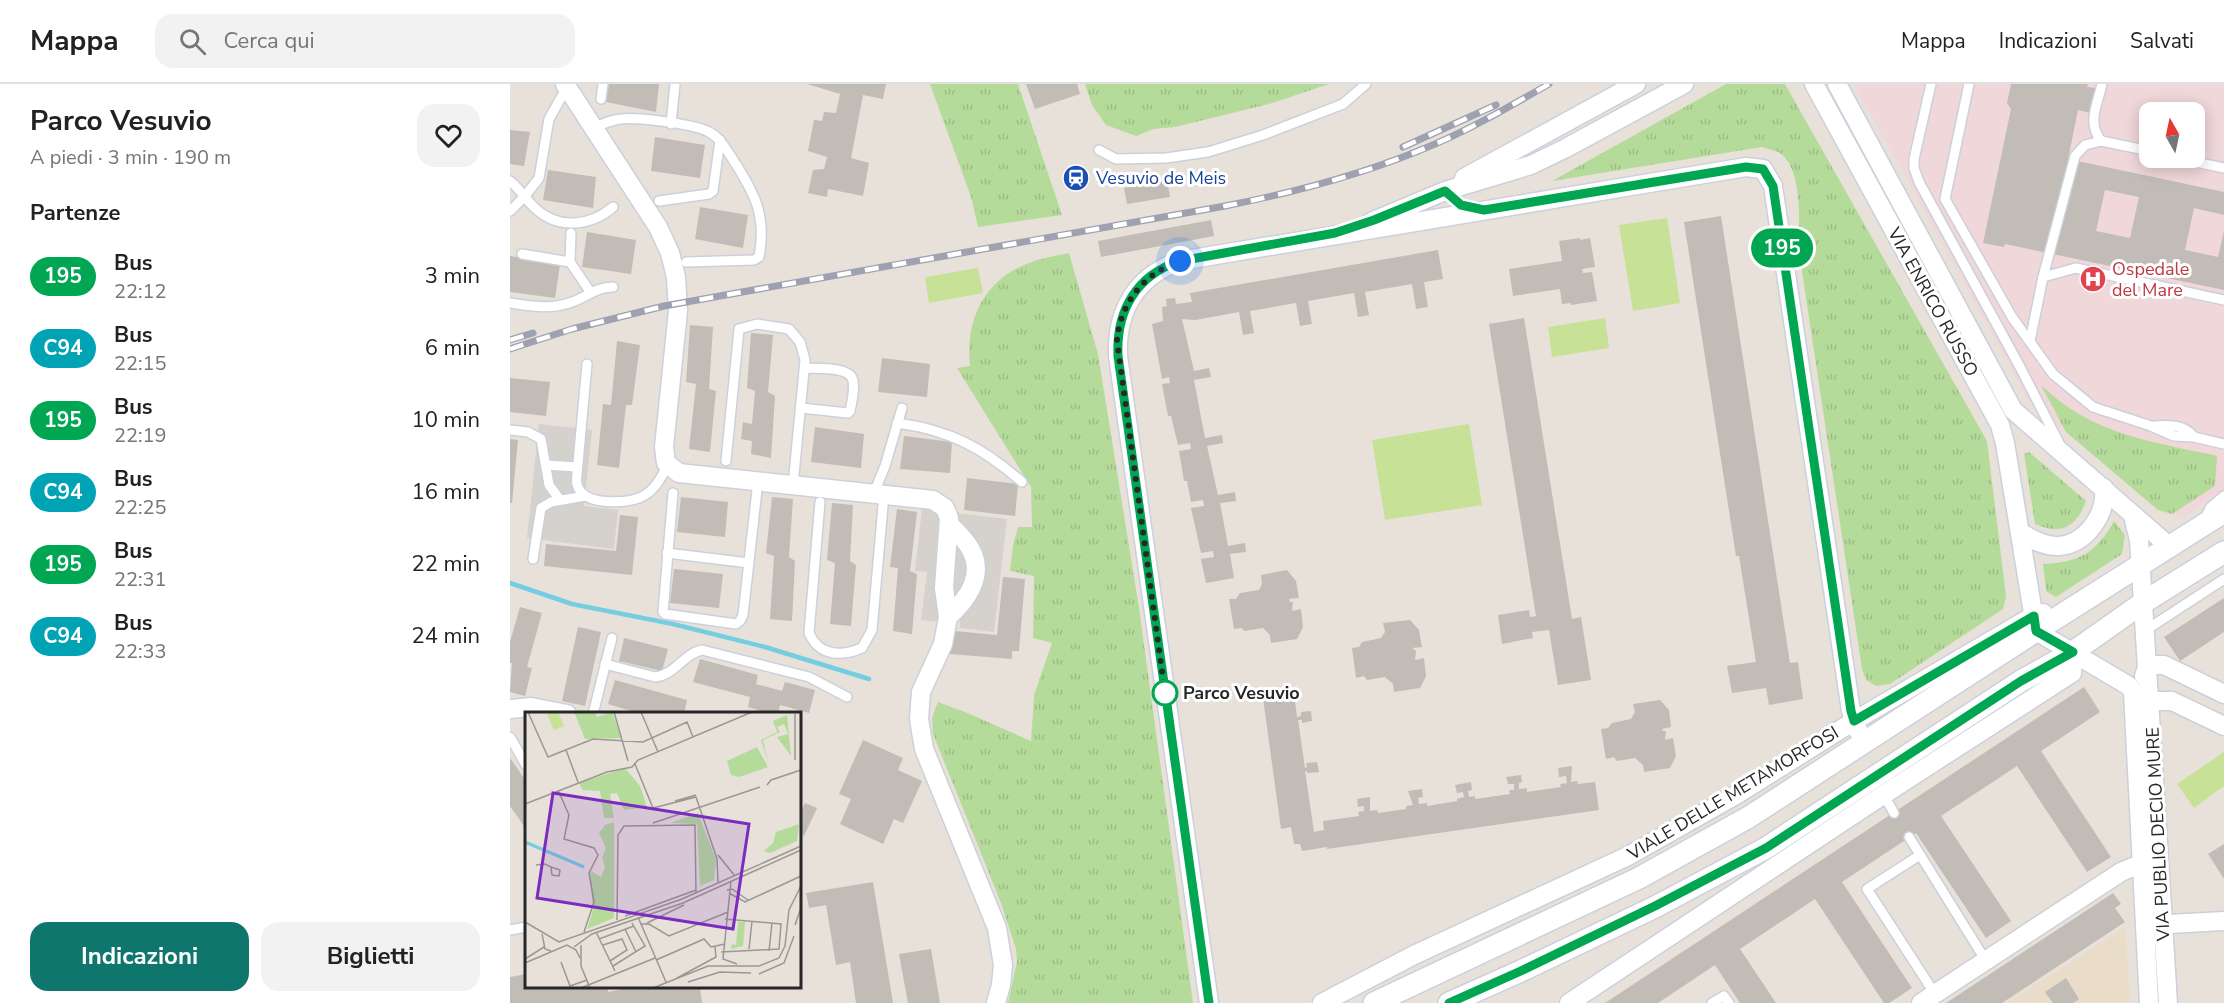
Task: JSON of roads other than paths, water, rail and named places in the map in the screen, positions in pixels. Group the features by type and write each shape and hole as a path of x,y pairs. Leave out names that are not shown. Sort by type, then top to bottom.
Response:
{"street":[{"path":"1445,191 1494,161 1636,84"},
{"path":"1320,237 1374,220 1445,191 1531,165 1684,84"},
{"name":"VIA ENRICO RUSSO","path":"1814,84 2000,425 2035,623"},
{"name":"VIA ENRICO RUSSO","path":"1837,84 2013,410 2170,547"},
{"path":"566,85 658,226 674,264 678,311 664,447 664,458 668,465 679,472 938,501 945,508 949,524 944,588 948,617 944,644 921,692 920,734 924,749 997,928 1003,965 996,1003"},
{"path":"1209,1003 1118,356 1118,330 1134,292 1156,271 1170,264 1746,167 1763,169 1773,186 1851,711 1865,741"},
{"path":"1445,191 1461,205 1484,210"},
{"path":"2020,532 2037,542 2058,546 2078,541 2094,525 2103,501 2104,488"},
{"name":"VIALE DELLE METAMORFOSI","path":"1322,1003 1414,956 1628,856 1736,795 1854,721 2035,623 2074,607 2224,513"},
{"path":"2133,516 2139,540 2140,566"},
{"path":"948,617 971,592 975,561 966,543 949,524"},
{"path":"1569,1003 1878,787 2021,681 2073,652 2144,602 2224,552"},
{"name":"VIA PUBLIO DECIO MURE","path":"2140,566 2148,665 2142,701 2154,925 2149,1003"},
{"name":"VIALE DELLE METAMORFOSI","path":"1377,1002 1639,878 1749,817 1865,741 2035,623"},
{"name":"VIA PUBLIO DECIO MURE","path":"2035,623 2073,652 2129,686 2142,701"},
{"path":"2121,682 2129,683 2141,679 2148,665 2164,665 2224,694"},
{"path":"2142,701 2172,701 2224,726"},
{"path":"510,709 531,707 557,712"},
{"path":"1449,1003 1665,901 1878,787"},
{"path":"1928,999 2121,872 2151,865"},
{"path":"2154,925 2224,921"},
{"name":"VIA PUBLIO DECIO MURE","path":"2154,925 2168,1003"}],"lane":[{"path":"601,99 603,84"},
{"path":"671,124 675,84"},
{"path":"1099,150 1116,159 1166,158 1208,152 1263,135 1343,104 1366,84"},
{"path":"1930,84 1914,159 1914,168 1919,182 2020,367 2063,452"},
{"path":"1969,84 1945,199 2012,318 2053,374 2093,407 2175,436 2194,437 2224,444"},
{"path":"2101,141 2093,130 2102,84"},
{"path":"510,211 539,178 549,119 566,85"},
{"path":"594,128 622,119 709,131 720,140 752,188 761,226 759,257 754,260 686,262"},
{"path":"659,201 709,194 713,191 720,140"},
{"path":"2030,341 2043,277 2075,156 2085,145 2101,141 2139,149"},
{"path":"2205,164 2224,168"},
{"path":"510,181 536,209 561,221 590,222 601,218 613,207"},
{"path":"571,233 570,262 591,293"},
{"path":"522,254 570,262"},
{"path":"2043,277 2076,268 2224,300"},
{"path":"510,303 550,308 576,301 602,287 612,287"},
{"path":"726,461 740,329 757,324 789,329 804,351 805,368 793,485"},
{"path":"585,495 576,484 587,364"},
{"path":"801,408 848,413 854,383 852,377 845,371 805,368"},
{"path":"820,502 809,633 822,649 842,654 862,648 872,630 879,494 902,408"},
{"path":"897,423 946,433 998,461 1022,482"},
{"path":"510,430 528,432 537,436 543,443 549,484 560,500"},
{"path":"546,465 577,467"},
{"path":"533,559 539,512 545,504 585,495 610,502 626,502 640,498 656,486 668,465"},
{"path":"673,493 663,612 736,624 742,619 758,481"},
{"path":"2202,527 2210,508 2224,495"},
{"path":"667,553 749,563"},
{"path":"2146,630 2224,579"},
{"path":"593,712 612,638"},
{"path":"605,664 662,677 694,652 705,650 809,677 847,698"},
{"path":"510,737 525,763"},
{"path":"1878,787 1894,813"},
{"path":"1909,837 1986,961"},
{"path":"1920,855 1867,889 1928,999"},
{"path":"510,930 525,927"},
{"path":"1712,1003 1724,996 1729,1003"}],"waterway":[{"path":"510,583 572,604 673,624 765,647 869,679"}],"railway":[{"path":"510,349 572,329 664,306 1225,206 1305,188 1358,173 1435,144 1479,123 1549,84"},
{"path":"1403,147 1496,105"},
{"path":"510,340 533,333"}],"place":[{"name":"Vesuvio de Meis","path":"1076,178"},
{"name":"Ospedale del Mare","path":"2093,279"},
{"name":"Parco Vesuvio","path":"1165,693"}]}
